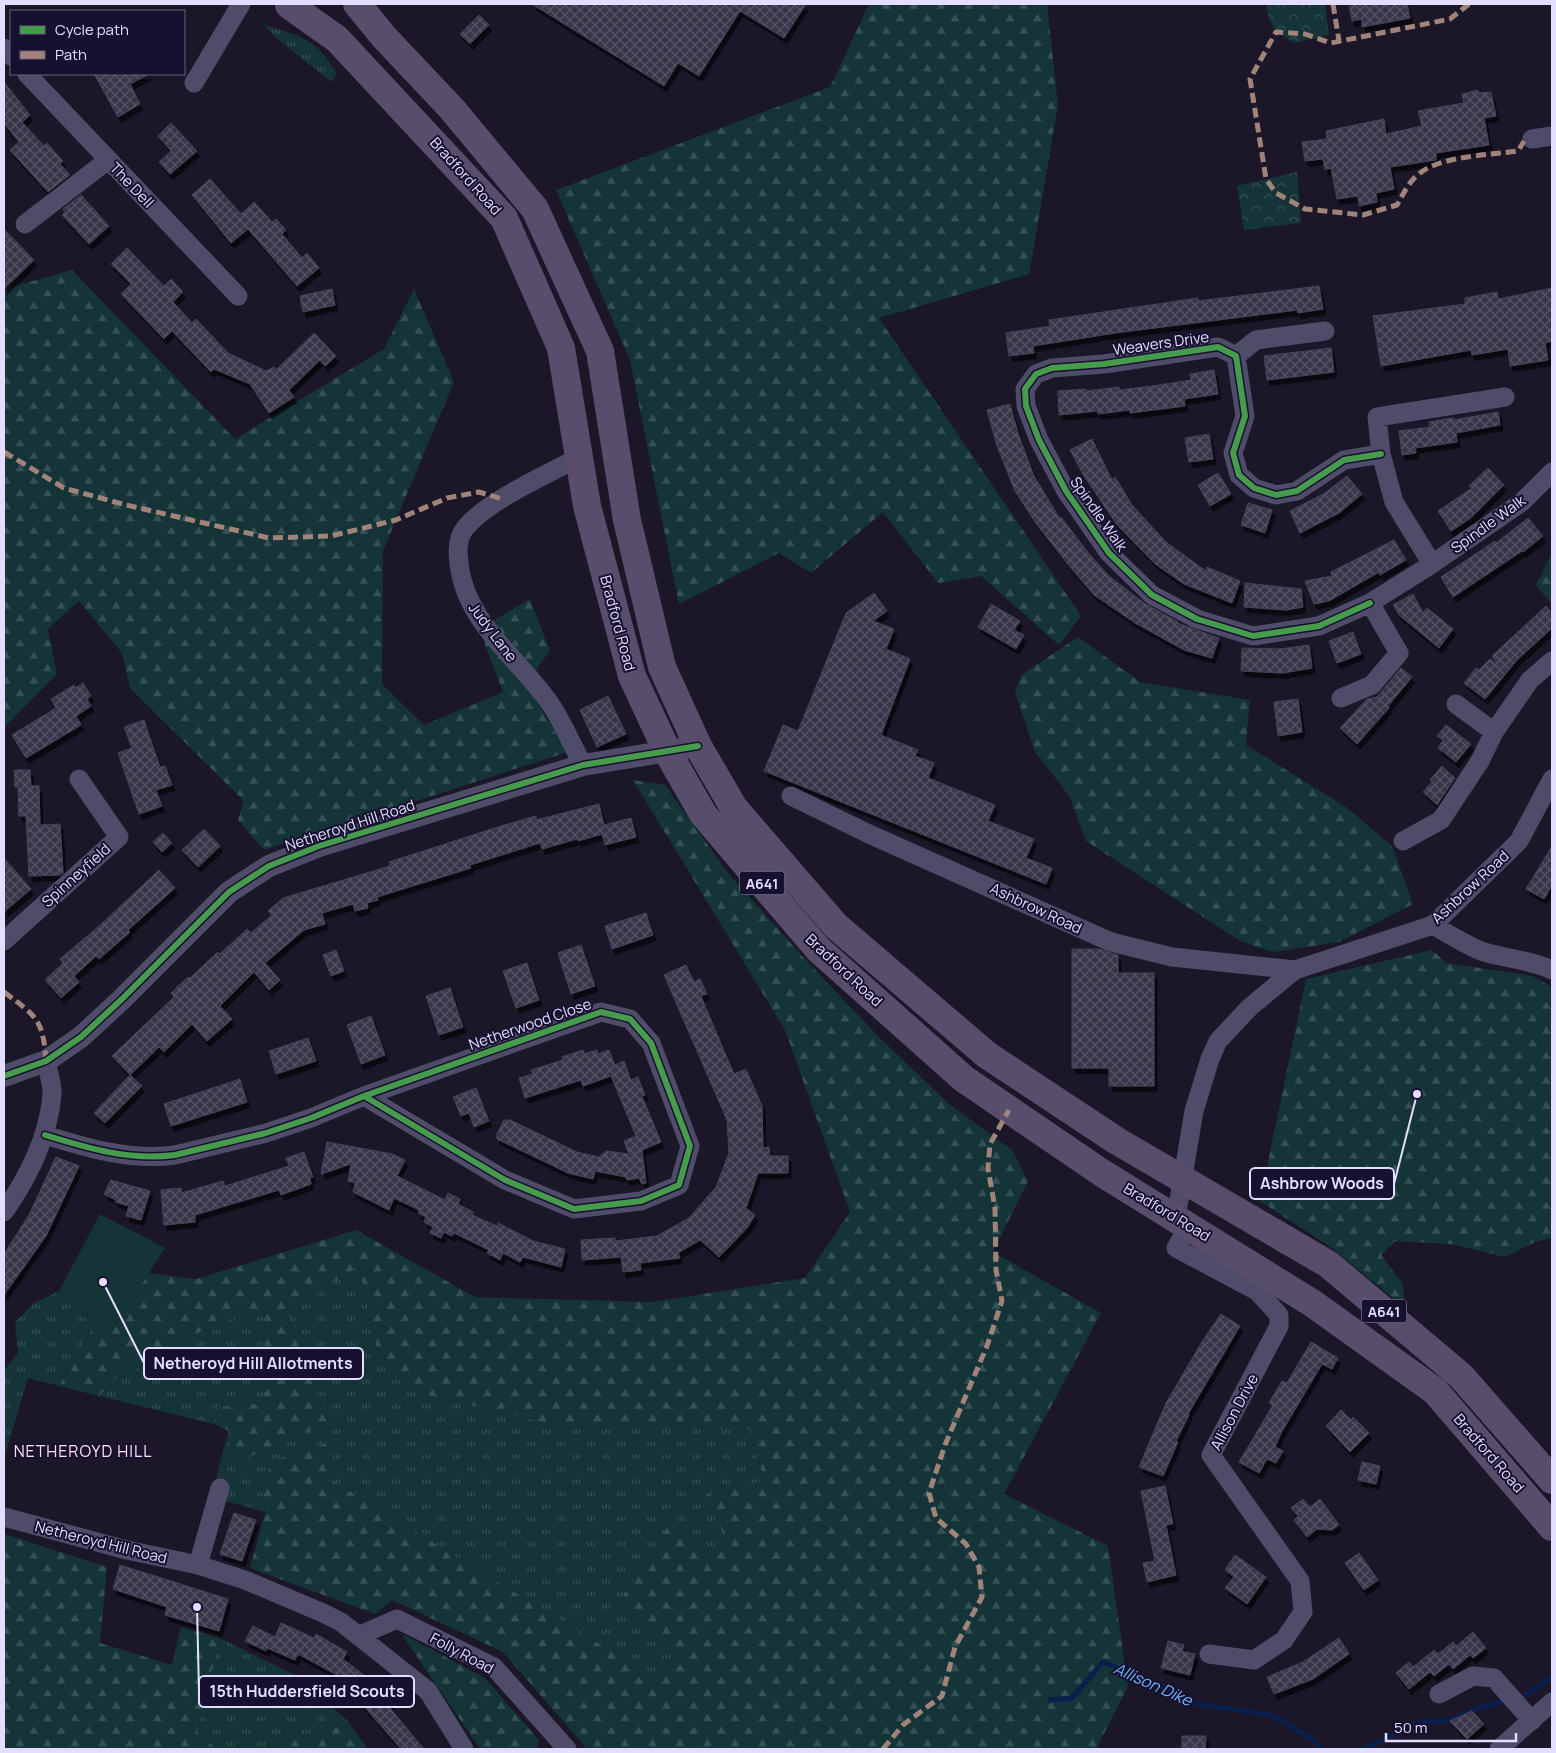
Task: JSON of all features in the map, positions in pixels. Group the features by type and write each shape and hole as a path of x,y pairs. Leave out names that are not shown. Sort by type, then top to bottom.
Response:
{"main road":[{"name":"Bradford Road","path":"286,4 337,39 504,218 562,348 587,506 632,676 667,751 703,814 818,949 964,1079 1102,1173 1312,1303 1435,1391 1552,1527"},
{"name":"Bradford Road","path":"357,4 384,37 452,109 535,209 600,350 627,520 662,667 698,746 734,808 836,926 987,1055 1117,1141 1184,1180"},
{"path":"632,676 662,667"},
{"name":"A641","path":"1184,1180 1328,1264 1461,1376 1552,1480"}],"street":[{"path":"194,83 235,11 241,4"},
{"name":"The Dell","path":"28,75 238,296"},
{"path":"1532,139 1552,136"},
{"path":"25,224 108,160"},
{"path":"1325,331 1256,340 1236,356 1245,416 1233,453 1239,474 1254,488 1276,495 1297,491 1344,460 1381,454"},
{"name":"Weavers Drive","path":"1026,389 1036,374 1052,368 1104,364 1218,347 1236,356"},
{"name":"Spindle Walk","path":"1026,389 1026,406 1039,440 1066,491 1109,553 1152,595 1197,619 1253,636 1319,626 1370,603 1432,564 1522,502 1552,472"},
{"path":"1432,564 1394,502 1381,454 1377,417 1505,397"},
{"name":"Judy Lane","path":"579,456 496,502 467,526 460,536 458,551 460,572 466,596 478,618 551,705 583,765"},
{"path":"1342,698 1372,685 1399,653 1370,603"},
{"path":"1403,841 1441,820 1480,761 1494,732 1530,680 1552,661"},
{"path":"1456,704 1494,732"},
{"name":"Netheroyd Hill Road","path":"4,1076 46,1061 81,1036 122,999 229,892 269,866 319,846 583,765 698,746"},
{"name":"Spinneyfield","path":"4,941 119,836 79,779"},
{"name":"Ashbrow Road","path":"1182,1222 1184,1180 1194,1112 1210,1059 1218,1041 1250,1007 1295,970 1433,924 1519,841 1552,779"},
{"name":"Ashbrow Road","path":"791,796 869,834 1111,942 1172,957 1295,970"},
{"path":"1433,924 1466,944 1483,951 1534,962 1552,970"},
{"name":"Netherwood Close","path":"45,1135 102,1152 160,1158 266,1132 364,1096 600,1012 630,1019 651,1043 690,1146 679,1185 641,1201 574,1209 505,1180 364,1096"},
{"path":"4,1212 24,1183 45,1135 52,1094 46,1061"},
{"path":"1182,1222 1176,1248 1257,1291 1279,1315 1294,1307 1312,1303"},
{"name":"Allison Drive","path":"1209,1654 1254,1660 1284,1640 1303,1612 1300,1581 1211,1455 1279,1326 1279,1315"},
{"path":"198,1565 220,1488"},
{"name":"Netheroyd Hill Road","path":"4,1517 127,1550 198,1565 246,1580 341,1622 428,1691 464,1749"},
{"name":"Folly Road","path":"358,1636 397,1619 494,1667 567,1749"},
{"path":"1439,1694 1473,1676 1494,1678 1532,1721"},
{"path":"1499,1749 1552,1702"}],"green space":[{"path":"869,4 1047,4 1058,105 1029,274 879,318 1081,616 1059,645 981,576 938,583 883,512 811,573 779,553 679,604 630,360 556,190 830,87"},
{"path":"1266,4 1325,4 1329,35 1295,43 1278,32 1271,24"},
{"path":"264,25 298,36 315,45 337,74 331,82 274,36"},
{"path":"1297,172 1301,223 1244,230 1237,186"},
{"path":"72,270 235,439 384,349 414,289 454,382 383,551 382,684 424,725 503,692 479,629 530,599 550,651 525,684 568,752 264,850 238,820 244,801 130,688 122,653 79,601 48,629 57,674 4,728 4,289"},
{"path":"1552,553 1552,605 1536,585"},
{"path":"1078,637 1140,682 1250,700 1246,745 1346,807 1392,846 1413,904 1339,942 1273,952 1240,941 1086,841 1069,795 1035,752 1015,692 1021,675"},
{"path":"633,780 665,785 728,873 803,957 880,1038 949,1104 1012,1150 1028,1181 993,1252 1101,1313 1004,1494 1108,1546 1128,1687 1096,1749 587,1749 503,1652 392,1600 375,1614 250,1568 265,1512 261,1488 272,1462 300,1450 326,1444 327,1478 657,1679 677,1648 628,1620 623,1597 670,1522 690,1527 687,1547 730,1549 706,1495 764,1480 750,1429 559,1426 431,1396 379,1359 359,1266 286,1313 328,1424 244,1459 226,1441 229,1431 214,1424 218,1407 265,1403 266,1315 244,1313 185,1339 147,1376 132,1363 99,1396 59,1386 95,1324 108,1336 149,1273 196,1279 356,1230 475,1297 652,1302 805,1278 850,1212 785,1030"},
{"path":"1432,950 1447,963 1532,976 1552,987 1552,1238 1535,1242 1505,1257 1451,1244 1395,1241 1381,1255 1403,1284 1404,1307 1333,1249 1260,1201 1306,979"},
{"path":"100,1214 165,1248 108,1336 59,1291"},
{"path":"359,1266 379,1359 559,1426 750,1428 764,1480 730,1550 686,1547 670,1522 677,1648 657,1679 326,1478 261,1488 265,1512 223,1500 226,1482 216,1478 226,1441 244,1459 328,1424 286,1312"},
{"path":"59,1291 95,1324 59,1386 28,1378 4,1458 4,1370 18,1353 15,1322 34,1303"},
{"path":"244,1313 266,1315 265,1403 218,1407 214,1424 99,1396 132,1363 147,1376 185,1339"},
{"path":"4,1534 107,1567 100,1643 172,1665 181,1627 220,1638 197,1732 217,1749 4,1749"},
{"path":"401,1633 485,1678 539,1740 537,1749 480,1749"},
{"path":"220,1638 293,1674 347,1720 271,1749 217,1749 197,1732"},
{"path":"347,1720 368,1749 271,1749"}],"building":[{"path":"532,4 806,4 784,38 740,11 699,76 678,63 664,86"},
{"path":"1349,4 1407,4 1410,18 1362,27 1362,19 1352,21"},
{"path":"479,15 489,25 470,44 460,34"},
{"path":"95,75 147,75 130,84 140,104 118,117"},
{"path":"4,82 30,115 22,122 44,146 47,143 63,161 60,164 70,175 48,192 10,150 19,142 4,123"},
{"path":"1478,90 1479,93 1491,92 1496,116 1484,118 1489,145 1436,153 1436,160 1390,167 1394,189 1376,193 1377,202 1359,206 1358,196 1337,199 1331,168 1325,170 1323,159 1305,161 1302,142 1327,139 1326,131 1384,119 1386,134 1422,126 1418,111 1464,103 1462,94"},
{"path":"171,123 197,151 170,174 159,162 171,151 158,136"},
{"path":"210,179 241,214 254,202 272,222 276,219 286,230 282,234 302,258 307,253 319,268 297,286 248,229 231,243 192,195"},
{"path":"81,195 109,226 89,244 62,215 65,212 63,209"},
{"path":"4,229 34,260 4,289"},
{"path":"127,248 164,286 171,279 183,292 173,302 192,323 196,319 228,353 266,371 274,367 276,370 314,333 336,356 325,366 320,360 289,390 294,397 269,413 250,384 214,369 211,372 172,331 164,339 121,294 131,284 111,264"},
{"path":"1319,286 1323,309 1298,313 1297,310 1115,333 1033,346 1034,353 1009,356 1006,333 1050,326 1049,320 1198,298 1198,301"},
{"path":"1552,288 1552,341 1545,343 1548,360 1510,366 1508,349 1472,355 1471,350 1381,366 1373,316 1465,304 1465,298 1497,292 1498,299"},
{"path":"332,289 335,305 303,312 300,296"},
{"path":"1331,348 1334,372 1267,380 1264,356"},
{"path":"1214,370 1218,394 1184,399 1185,406 1130,413 1130,410 1098,414 1097,411 1059,415 1058,391 1086,389 1086,391 1119,387 1119,390 1152,386 1191,380 1190,374"},
{"path":"1010,404 1018,433 1034,476 1060,519 1061,517 1089,554 1109,576 1144,603 1177,623 1219,638 1212,658 1184,650 1135,623 1094,595 1070,567 1037,525 1015,491 997,446 987,410"},
{"path":"1498,412 1500,425 1456,433 1457,442 1415,448 1416,453 1402,455 1399,431 1430,427 1429,422 1453,418 1454,420"},
{"path":"1209,434 1213,459 1189,462 1185,438"},
{"path":"1092,439 1112,480 1115,477 1132,505 1166,542 1206,571 1207,567 1240,581 1232,603 1184,584 1155,564 1117,525 1084,476 1070,450"},
{"path":"1488,468 1504,485 1472,517 1451,531 1438,511 1472,488 1469,486"},
{"path":"1218,473 1231,494 1210,506 1198,485"},
{"path":"1347,476 1362,494 1339,513 1300,533 1290,511 1325,493"},
{"path":"1248,503 1272,510 1265,533 1241,525"},
{"path":"1528,518 1543,536 1523,552 1453,597 1441,577 1495,541 1496,543"},
{"path":"1394,540 1406,560 1380,575 1379,572 1329,601 1314,604 1305,581 1332,576 1331,572"},
{"path":"1245,583 1301,589 1303,607 1286,610 1244,607"},
{"path":"874,593 887,611 873,621 894,629 886,649 910,659 881,735 918,750 915,756 934,763 928,778 995,805 988,821 1034,839 1026,858 1052,868 1046,884 764,771 783,725 798,731 846,613"},
{"path":"1413,594 1423,613 1427,608 1453,629 1439,648 1400,616 1393,605"},
{"path":"991,604 1020,621 1014,630 1024,635 1016,649 978,627"},
{"path":"1546,606 1552,613 1552,628 1517,660 1485,699 1464,683 1476,668 1479,670 1490,659 1498,666 1492,656"},
{"path":"1353,632 1361,654 1337,663 1329,641"},
{"path":"1309,645 1312,668 1283,673 1241,671 1242,648 1280,649"},
{"path":"1401,668 1412,677 1388,706 1389,708 1357,744 1340,728 1367,699 1377,697"},
{"path":"83,683 91,696 87,699 91,706 76,716 81,725 26,758 12,735 56,708 51,699 74,685 75,688"},
{"path":"608,696 626,734 597,747 580,710"},
{"path":"1298,699 1302,732 1278,736 1274,702"},
{"path":"144,720 160,767 165,766 172,785 156,790 162,806 139,814 118,753 132,748 124,727"},
{"path":"1446,725 1471,744 1456,762 1438,748 1443,740 1437,736"},
{"path":"1442,766 1455,778 1437,805 1423,792"},
{"path":"14,770 30,770 31,786 39,786 40,825 60,824 63,873 60,875 29,876 26,816 19,816 18,787 15,787"},
{"path":"599,804 604,825 631,818 636,837 605,845 602,834 542,849 540,843 470,865 471,868 377,897 378,900 367,903 368,908 355,911 353,904 322,913 325,924 304,930 265,963 280,980 269,990 254,972 220,1006 232,1019 207,1041 192,1024 164,1052 159,1047 130,1075 112,1056 174,997 171,993 188,977 190,978 218,952 220,954 247,929 251,933 272,915 268,911 283,898 390,866 389,862 501,826 536,816 536,820"},
{"path":"204,829 220,846 198,867 182,850"},
{"path":"163,833 172,843 162,852 153,842"},
{"path":"1552,846 1552,885 1544,899 1526,889"},
{"path":"4,858 31,889 4,912"},
{"path":"159,870 175,888 128,930 130,932 99,959 96,956 74,976 79,982 61,998 45,980 63,963 60,959 98,927"},
{"path":"646,913 653,935 612,949 605,926"},
{"path":"581,945 595,986 571,994 558,953"},
{"path":"1072,949 1099,949 1118,955 1118,973 1154,973 1154,1086 1109,1086 1109,1068 1072,1068"},
{"path":"336,950 344,971 331,976 323,955"},
{"path":"527,963 539,1000 516,1008 503,971"},
{"path":"686,965 694,982 700,979 707,994 701,996 734,1074 746,1069 762,1106 763,1148 769,1147 770,1156 788,1156 788,1173 758,1173 746,1208 755,1215 747,1228 719,1257 700,1240 678,1253 680,1258 640,1263 641,1270 623,1272 621,1257 582,1260 581,1240 615,1238 615,1241 657,1236 689,1218 716,1187 729,1153 727,1120 664,975"},
{"path":"450,988 463,1027 439,1035 426,996"},
{"path":"371,1016 385,1055 361,1064 347,1025"},
{"path":"308,1038 316,1061 276,1074 269,1051"},
{"path":"583,1050 584,1054 597,1050 598,1054 609,1050 615,1065 624,1061 631,1080 638,1077 645,1095 642,1096 661,1142 642,1150 646,1183 642,1184 639,1178 627,1180 626,1177 595,1171 593,1179 568,1173 497,1139 497,1134 504,1120 510,1120 577,1152 599,1157 606,1151 629,1154 624,1141 636,1136 611,1076 583,1086 581,1080 525,1098 519,1078 533,1074 531,1070 563,1060 562,1057"},
{"path":"130,1075 142,1086 105,1123 94,1113"},
{"path":"240,1079 247,1102 171,1126 164,1104"},
{"path":"476,1088 489,1121 474,1127 469,1113 461,1116 453,1097"},
{"path":"327,1142 392,1154 405,1160 397,1176 445,1200 448,1193 460,1199 458,1204 473,1212 472,1215 497,1226 498,1223 533,1241 565,1249 561,1267 523,1257 520,1262 503,1253 500,1260 487,1253 489,1250 454,1233 452,1236 444,1232 441,1238 430,1233 433,1227 424,1222 426,1217 418,1213 419,1210 394,1198 389,1210 353,1192 355,1183 348,1181 351,1164 321,1174"},
{"path":"304,1152 313,1177 310,1178 311,1184 281,1195 279,1190 195,1215 195,1222 164,1225 161,1190 181,1188 181,1193 223,1181 225,1186 289,1166 286,1158"},
{"path":"56,1157 79,1166 46,1236 4,1295 4,1254 29,1215"},
{"path":"111,1180 150,1191 141,1220 126,1216 129,1206 115,1202 116,1200 104,1194"},
{"path":"1221,1314 1240,1326 1188,1414 1163,1476 1139,1467 1166,1403 1203,1340"},
{"path":"1311,1342 1338,1358 1332,1369 1322,1364 1281,1433 1275,1447 1283,1451 1276,1463 1267,1459 1259,1473 1239,1462 1273,1405 1269,1403 1282,1381 1287,1383"},
{"path":"1341,1410 1351,1420 1353,1417 1369,1433 1350,1452 1326,1426"},
{"path":"1362,1462 1380,1466 1376,1484 1358,1480"},
{"path":"1165,1486 1173,1524 1166,1525 1176,1575 1147,1582 1143,1563 1155,1561 1141,1491"},
{"path":"1303,1499 1310,1507 1320,1499 1339,1525 1332,1530 1317,1529 1307,1537 1294,1520 1298,1516 1291,1508"},
{"path":"234,1513 256,1520 242,1561 220,1554"},
{"path":"1359,1553 1378,1580 1364,1590 1345,1563"},
{"path":"1235,1555 1266,1577 1247,1604 1225,1588 1234,1577 1225,1570"},
{"path":"120,1565 228,1599 219,1631 165,1615 167,1607 113,1589"},
{"path":"281,1623 314,1638 316,1634 347,1652 343,1659 374,1683 392,1704 389,1707 424,1749 401,1749 354,1695 352,1698 332,1682 337,1675 298,1654 295,1660 267,1648 266,1651 245,1641 253,1626 275,1637"},
{"path":"1473,1632 1486,1648 1473,1658 1470,1655 1453,1669 1449,1664 1434,1676 1430,1672 1409,1689 1396,1673 1409,1662 1413,1667 1434,1650 1438,1654 1453,1642 1456,1646"},
{"path":"1339,1638 1349,1654 1313,1679 1274,1694 1267,1677 1303,1662"},
{"path":"1168,1641 1184,1645 1182,1651 1195,1654 1190,1675 1161,1668"},
{"path":"1472,1711 1484,1724 1467,1739 1450,1721"},
{"path":"1182,1736 1206,1736 1205,1749 1182,1749"}],"waterway":[{"name":"Allison Dike","path":"1050,1700 1072,1698 1103,1662 1175,1691 1195,1704 1271,1715 1311,1738 1323,1749"},
{"name":"Allison Dike","path":"1524,1696 1552,1677"},
{"name":"Allison Dike","path":"1362,1749 1384,1740 1405,1727 1428,1721 1448,1721 1475,1709 1501,1701"}],"marked path":[{"path":"1333,4 1339,41"},
{"path":"1469,4 1450,19 1331,43 1305,34 1276,32 1250,79 1266,179 1276,193 1305,209 1363,215 1397,205 1413,180 1429,167 1466,157 1518,151 1524,141"},
{"path":"4,452 64,488 126,505 269,538 331,536 396,520 447,498 479,492 502,499"},
{"path":"4,992 24,1007 36,1020 43,1036 46,1061"},
{"path":"883,1749 903,1725 942,1696 955,1647 982,1597 979,1567 966,1544 936,1518 929,1493 945,1445 987,1346 1002,1301 996,1270 995,1208 988,1168 990,1144 1009,1110"}],"cycle path":[{"path":"1370,603 1319,626 1253,636 1197,619 1152,595 1109,553 1066,491 1039,440 1026,406 1025,389 1036,374 1052,368 1104,364 1218,347 1236,356 1245,416 1233,453 1239,475 1254,488 1276,495 1297,491 1344,460 1381,454"},
{"path":"4,1076 46,1061 81,1037 122,999 229,892 269,866 319,846 583,765 698,746"},
{"path":"45,1135 93,1149 125,1155 175,1155 266,1133 311,1118 364,1096 601,1012 630,1019 651,1043 690,1146 679,1185 641,1201 574,1209 505,1180 364,1096"}],"place":[{"name":"Ashbrow Woods","path":"1417,1094"},
{"name":"Netheroyd Hill Allotments","path":"103,1282"},
{"name":"15th Huddersfield Scouts","path":"197,1607"}],"district":[{"name":"NETHEROYD HILL","path":"83,1451"}]}
